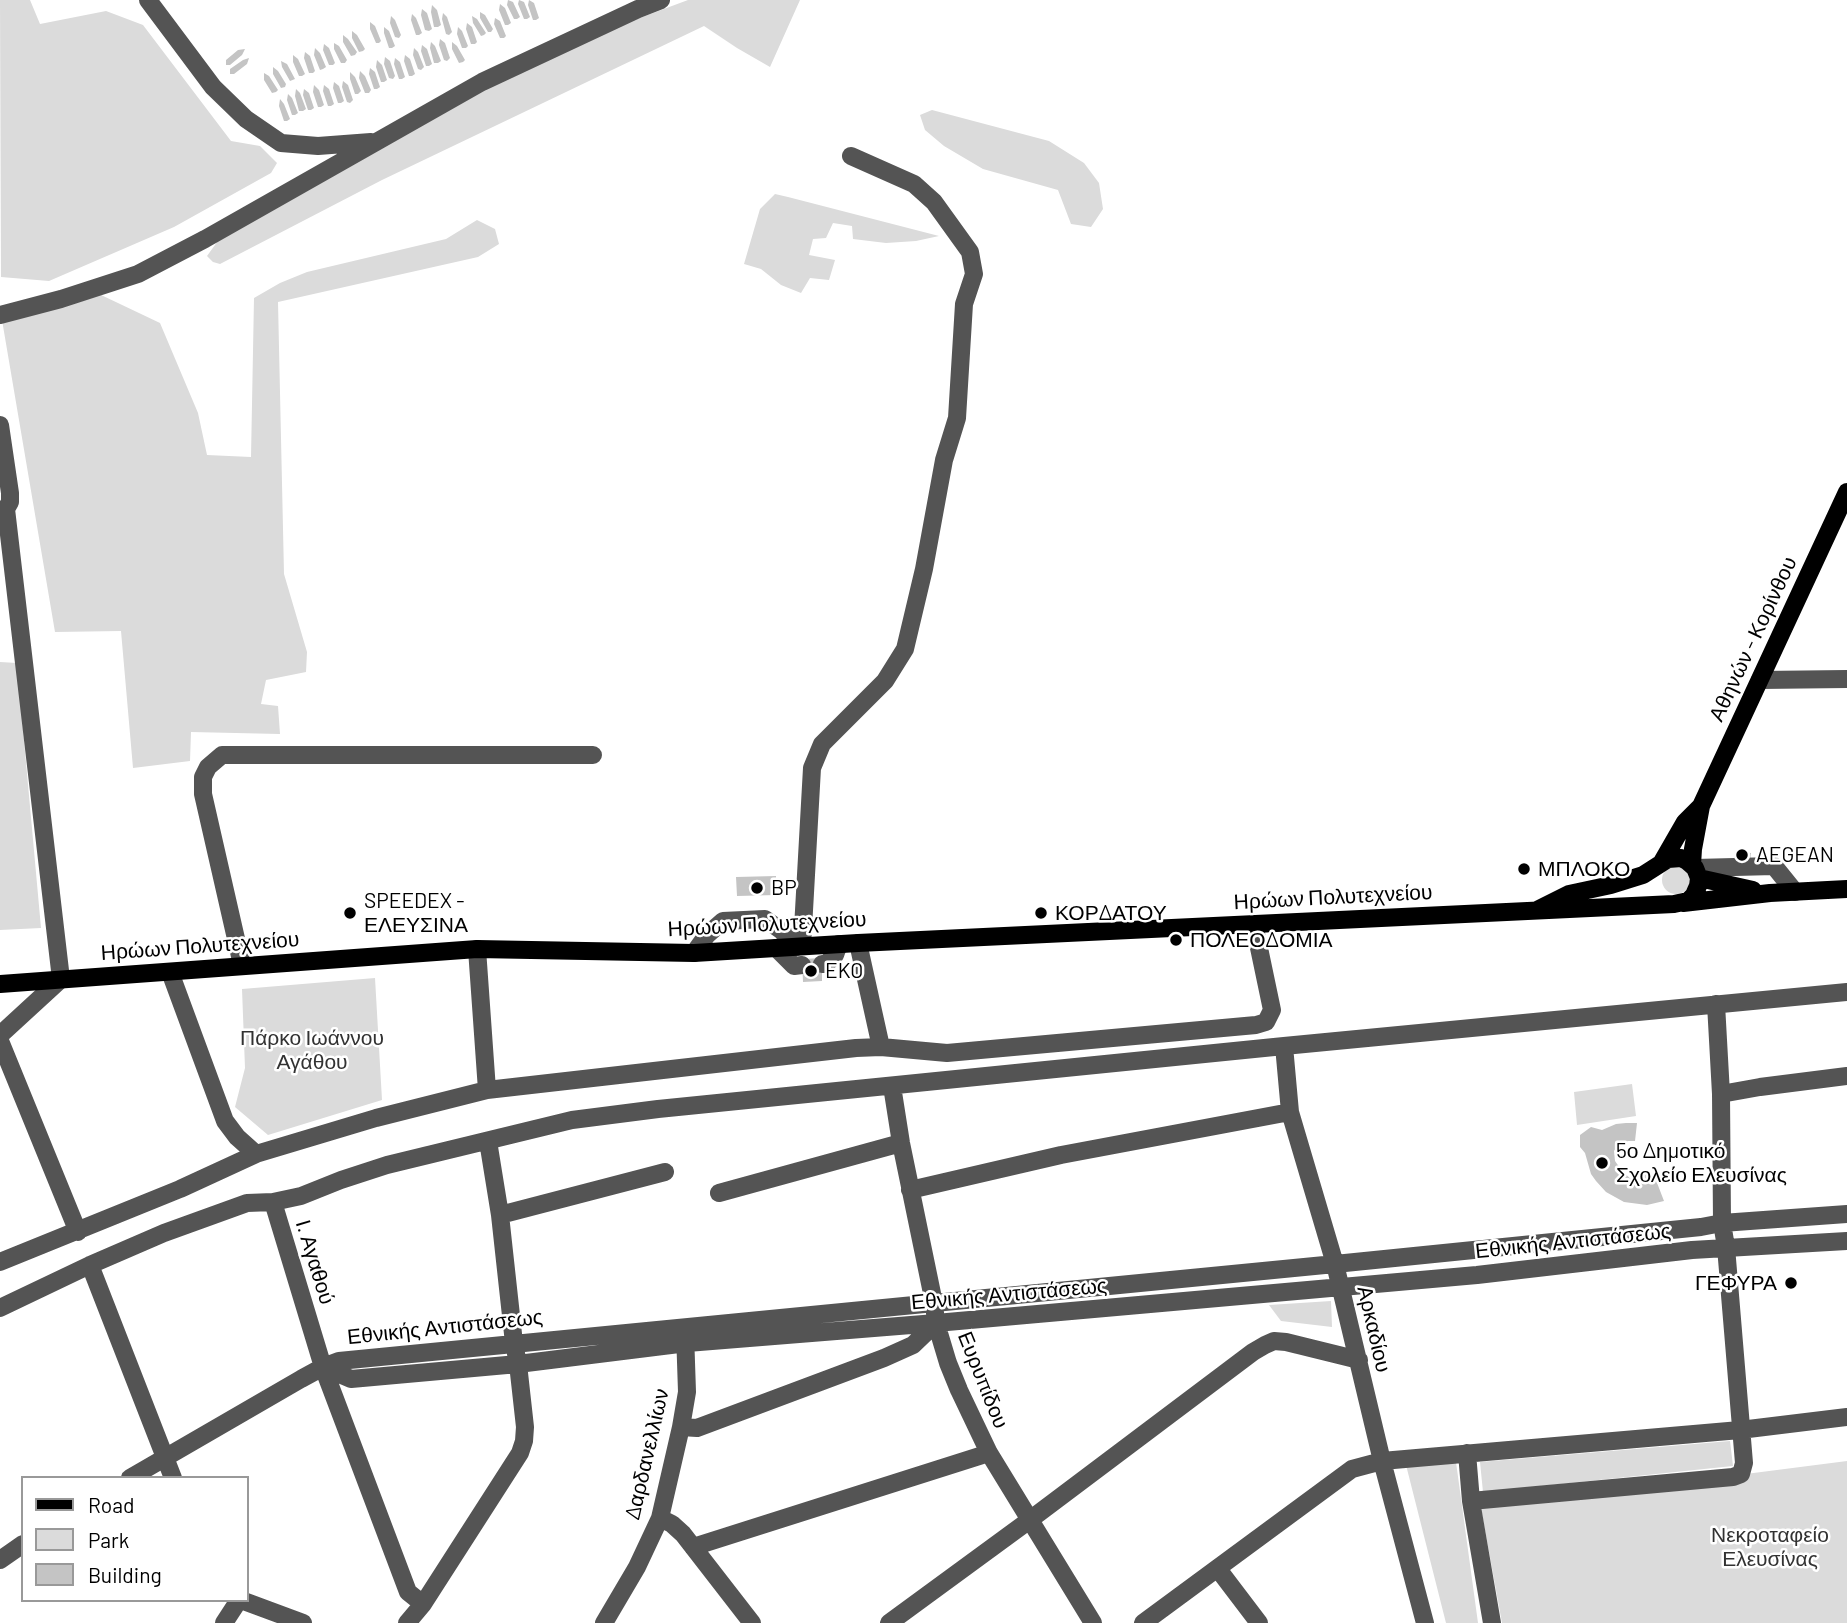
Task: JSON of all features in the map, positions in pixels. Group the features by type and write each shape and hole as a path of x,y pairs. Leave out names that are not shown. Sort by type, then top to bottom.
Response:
{"main road":[{"name":"Αθηνών - Κορίνθου","path":"1695,870 1693,849 1701,806 1847,492"},
{"name":"Αθηνών - Κορίνθου","path":"1659,864 1685,822 1701,806"},
{"name":"Ηρώων Πολυτεχνείου","path":"1537,910 1569,894 1643,875 1668,859 1681,858 1695,870 1770,893"},
{"path":"1659,864 1652,884 1661,899 1674,904 1688,901 1694,895 1698,886 1695,870"},
{"name":"Ηρώων Πολυτεχνείου","path":"0,984 477,949 694,953 1674,904 1770,893 1847,888"}],"street":[{"path":"148,0 213,87 246,119 281,143 318,146 378,141"},
{"path":"0,315 138,274 482,82 661,0"},
{"path":"799,946 813,768 822,744 886,681 905,649 925,569 944,460 957,418 964,304 974,274 970,252 934,202 914,184 851,156"},
{"path":"0,425 10,493 10,502 3,509 61,979 0,1035"},
{"path":"1760,680 1847,679"},
{"path":"242,965 203,794 203,777 208,767 222,755 593,755"},
{"path":"1695,870 1773,866 1795,892"},
{"path":"694,953 707,935 723,920 765,919 799,946"},
{"path":"0,1262 180,1189 256,1154 376,1118 487,1090 881,1047 947,1053 1256,1026 1266,1021 1272,1010 1254,924"},
{"path":"858,943 881,1047"},
{"path":"822,964 826,964 835,955 839,944"},
{"path":"776,948 794,966 802,965"},
{"path":"477,949 487,1090"},
{"path":"170,972 225,1121 237,1137 256,1154"},
{"path":"273,1202 301,1196 341,1180 427,1154 572,1120 1284,1046 1847,992"},
{"path":"1471,1501 1733,1477 1741,1474 1744,1463 1723,1223 1721,1094 1716,1004"},
{"path":"0,1041 78,1232"},
{"name":"Αρκαδίου","path":"1284,1046 1290,1112 1335,1264 1382,1461 1425,1623"},
{"path":"1721,1094 1847,1076"},
{"name":"Ευρυπίδου","path":"892,1086 936,1323 948,1363 989,1453 1093,1623"},
{"path":"911,1190 1061,1155 1290,1112"},
{"path":"407,1623 423,1604 520,1453 524,1441 518,1364 488,1141"},
{"path":"719,1193 901,1143"},
{"path":"500,1215 665,1172"},
{"name":"Ι. Αγαθού","path":"0,1307 164,1233 247,1203 273,1202 323,1367 408,1592 423,1604"},
{"name":"Εθνικής Αντιστάσεως","path":"323,1367 351,1379 518,1364 686,1335 934,1303 1723,1223 1847,1214"},
{"name":"Εθνικής Αντιστάσεως","path":"323,1367 361,1358 514,1343 936,1323 1477,1275 1726,1247 1847,1241"},
{"path":"90,1265 172,1476"},
{"path":"681,1427 697,1428 884,1358 912,1345 936,1323"},
{"name":"Δαρδανελλίων","path":"604,1623 637,1567 660,1518 687,1392 686,1335"},
{"path":"889,1623 1265,1345 1274,1341 1286,1342 1359,1360"},
{"path":"133,1476 323,1367"},
{"path":"1143,1623 1352,1469 1382,1461 1740,1430 1847,1417"},
{"path":"693,1547 989,1453"},
{"path":"1467,1453 1471,1501 1492,1623"},
{"path":"660,1518 683,1534 752,1623"},
{"path":"0,1559 21,1545"},
{"path":"1218,1569 1259,1623"},
{"path":"224,1623 239,1602"},
{"path":"245,1602 303,1623"}],"green space":[{"path":"0,0 30,0 40,24 106,11 143,25 231,141 260,146 277,163 271,173 174,227 49,281 1,277"},
{"path":"688,0 800,0 770,67 704,26 382,180 220,264 207,256 220,238 485,88 629,22"},
{"path":"932,110 1049,141 1084,163 1099,183 1103,209 1091,227 1071,224 1058,190 983,169 944,146 925,130 920,115"},
{"path":"775,194 939,236 886,243 853,239 852,226 833,223 826,238 813,239 809,255 835,260 829,280 810,278 801,293 781,285 761,269 744,264 760,209"},
{"path":"477,220 495,229 499,244 478,257 278,302 284,574 307,652 306,672 266,680 261,704 278,706 280,734 191,732 190,761 133,768 121,631 55,632 2,320 99,294 160,323 198,413 207,455 251,457 254,298 307,272 446,239"},
{"path":"0,662 17,663 41,928 0,930"},
{"path":"1676,866 1686,870 1690,880 1686,890 1676,894 1666,890 1662,880 1666,870"},
{"name":"Πάρκο Ιωάννου Αγάθου","path":"375,978 382,1100 268,1135 235,1107 245,1068 242,989"},
{"path":"1632,1084 1636,1116 1577,1125 1574,1092"},
{"path":"1331,1301 1332,1327 1281,1321 1269,1305"},
{"path":"1730,1441 1733,1466 1483,1492 1480,1462"},
{"name":"Νεκροταφείο Ελευσίνας","path":"1847,1461 1847,1623 1502,1623 1481,1508"},
{"path":"1456,1462 1478,1623 1446,1623 1406,1465"}],"building":[{"path":"508,0 513,2 520,17 517,19 514,19 507,5"},
{"path":"519,0 524,2 530,17 527,19 524,19"},
{"path":"529,0 534,3 539,18 536,20 533,20"},
{"path":"500,4 505,8 511,23 508,25 505,25 499,10"},
{"path":"432,5 437,10 441,25 438,27 434,27"},
{"path":"422,9 427,13 432,29 429,31 425,30"},
{"path":"480,12 485,15 493,29 491,32 488,32 480,18"},
{"path":"443,13 452,32 449,35 446,34"},
{"path":"412,14 422,33 419,35 416,35 411,20"},
{"path":"391,16 401,35 399,38 395,37 390,23"},
{"path":"472,16 486,33 484,35 481,36"},
{"path":"495,18 500,21 506,36 504,38 500,38 494,24"},
{"path":"370,22 375,26 381,41 379,43 376,43 370,29"},
{"path":"467,23 472,27 477,42 475,44 471,44 466,29"},
{"path":"384,27 389,31 395,46 392,48 389,48"},
{"path":"458,27 468,46 466,48 462,48 457,34"},
{"path":"352,31 365,49 363,51 359,52 352,38"},
{"path":"343,35 357,52 355,55 351,56 343,42"},
{"path":"440,39 445,43 450,58 447,61 444,60 439,45"},
{"path":"431,42 441,61 438,63 434,63"},
{"path":"452,42 465,60 463,62 459,63 452,49"},
{"path":"334,43 339,46 347,60 345,63 341,63"},
{"path":"324,44 329,48 335,63 333,65 329,65 323,50"},
{"path":"422,45 427,49 432,64 429,66 426,66 421,51"},
{"path":"315,48 326,67 320,70 314,55"},
{"path":"414,48 424,67 421,70 418,69 413,55"},
{"path":"245,49 242,55 230,65 226,65 226,60 238,50"},
{"path":"305,52 310,56 315,71 313,73 309,73 304,58"},
{"path":"293,55 305,74 302,76 299,76 293,62"},
{"path":"405,55 410,59 415,74 412,76 409,76 404,61"},
{"path":"385,57 390,61 395,76 393,79 389,78 384,64"},
{"path":"249,58 247,64 230,74 230,69"},
{"path":"395,58 400,62 405,77 402,79 399,79 394,64"},
{"path":"377,60 382,65 387,80 384,82 381,82 376,67"},
{"path":"281,61 287,64 295,79 290,81"},
{"path":"273,67 286,84 285,87 281,88 273,74"},
{"path":"370,68 375,72 380,87 377,89 374,89 369,74"},
{"path":"360,71 371,90 369,93 365,93 359,78"},
{"path":"350,72 361,91 358,94 355,94"},
{"path":"264,73 278,90 276,92 272,93 264,80"},
{"path":"343,81 348,85 353,100 350,103 347,102 342,87"},
{"path":"334,82 339,86 344,101 341,103 338,103 333,88"},
{"path":"314,85 319,90 324,105 321,107 318,107 313,92"},
{"path":"324,85 329,89 334,104 331,106 328,106 323,91"},
{"path":"296,89 306,109 303,111 299,111"},
{"path":"304,89 309,93 314,108 311,110 308,110 303,95"},
{"path":"288,94 298,113 295,115 292,115 287,100"},
{"path":"280,99 290,119 287,121 284,121 279,106"},
{"path":"1735,851 1751,853 1749,870 1733,868"},
{"path":"776,876 776,895 737,896 736,877"},
{"path":"822,958 822,981 803,982 802,959"},
{"name":"5ο Δημοτικό Σχολείο Ελευσίνας","path":"1637,1123 1635,1141 1617,1146 1614,1151 1615,1161 1632,1180 1640,1180 1643,1174 1651,1172 1654,1175 1664,1201 1647,1205 1624,1202 1606,1192 1591,1174 1585,1153 1580,1147 1580,1135 1591,1127 1602,1130 1616,1124"}],"place":[{"name":"AEGEAN","path":"1742,855"},
{"name":"ΜΠΛΟΚΟ","path":"1524,869"},
{"name":"BP","path":"757,888"},
{"name":"SPEEDEX - ΕΛΕΥΣΙΝΑ","path":"350,913"},
{"name":"ΚΟΡΔΑΤΟΥ","path":"1041,913"},
{"name":"ΠΟΛΕΟΔΟΜΙΑ","path":"1176,940"},
{"name":"EKO","path":"811,971"},
{"name":"5ο Δημοτικό Σχολείο Ελευσίνας","path":"1602,1163"},
{"name":"ΓΕΦΥΡΑ","path":"1791,1283"}]}
